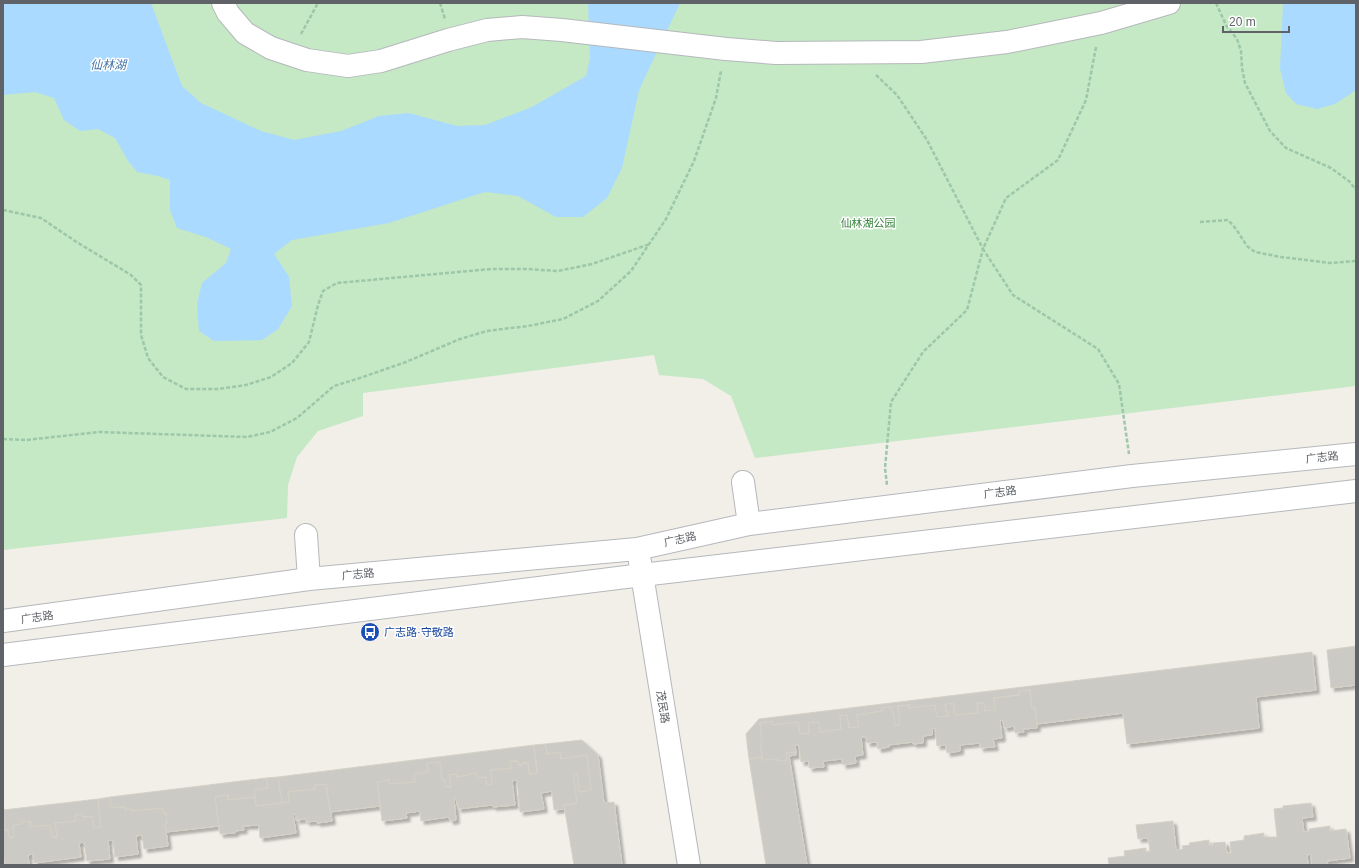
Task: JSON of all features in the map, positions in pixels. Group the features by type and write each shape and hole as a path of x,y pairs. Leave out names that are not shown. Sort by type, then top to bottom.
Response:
{"street":[{"path":"223,3 228,13 245,34 271,48 307,60 348,66 381,61 448,40 487,30 522,27 562,30 686,45 776,53 854,54 921,52 1007,42 1101,23 1169,3"},
{"name":"广志路","path":"3,621 309,579 638,549 749,524 1132,476 1356,454"},
{"path":"743,482 749,524"},
{"path":"3,654 642,575 1356,490"},
{"path":"306,535 309,579"},
{"name":"茂民路","path":"638,549 689,865"}],"path":[{"path":"291,55 309,17 318,3"},
{"path":"1216,3 1226,25 1237,39 1241,51 1245,83 1270,131 1286,148 1331,168 1350,182 1356,190"},
{"path":"889,506 885,468 890,402 922,352 967,310 983,249 1006,198 1058,160 1086,100 1101,23"},
{"path":"3,439 26,440 99,432 247,437 270,432 297,418 334,386 406,362 460,339 488,331 528,326 563,319 598,301 631,271 666,219 694,161 716,98 726,49"},
{"path":"854,54 897,95 927,140 983,249 1013,295 1098,350 1119,384 1132,476"},
{"path":"3,210 41,218 75,241 131,275 141,284 141,335 148,358 163,377 186,388 218,388 246,385 271,377 292,363 309,342 323,291 336,283 491,269 558,271 592,264 650,244"},
{"path":"1200,222 1228,220 1247,246 1255,252 1330,263 1356,261"}],"green space":[{"name":"仙林湖公园","path":"3,3 1356,3 1356,386 755,458 731,396 703,379 659,375 654,355 363,393 363,416 318,431 297,457 288,485 287,518 3,550"}],"water":[{"name":"仙林湖","path":"3,3 151,3 182,86 201,103 261,131 294,140 341,131 379,116 409,113 457,126 485,125 532,107 586,76 590,58 588,3 680,3 639,90 622,168 607,198 583,217 556,217 518,196 485,192 389,223 292,240 274,254 289,277 292,306 278,329 262,340 214,341 199,331 197,304 202,283 226,263 231,249 208,238 177,228 170,210 170,180 137,172 128,161 115,138 98,129 80,131 64,120 54,98 35,92 3,95"},
{"path":"1283,3 1356,3 1356,90 1335,104 1317,109 1296,104 1286,93 1280,69"}],"building":[{"path":"1356,646 1356,685 1331,688 1327,650"},
{"path":"1312,652 1316,690 1256,697 1259,728 1127,744 1123,713 1037,724 1035,708 1032,709 1030,690 1019,691 1019,695 994,698 995,710 985,711 984,703 977,703 978,713 955,715 953,703 945,704 948,716 937,717 935,705 909,708 909,705 898,706 900,725 895,725 892,707 882,708 882,711 857,715 859,727 849,728 847,715 840,716 841,729 820,732 819,722 808,723 809,733 800,734 798,722 773,725 772,721 760,723 762,757 749,759 746,734 759,719"},
{"path":"1030,690 1032,709 1035,708 1037,728 1023,729 1024,732 1015,733 1014,726 1004,728 1003,720 1000,720 1002,738 993,739 995,747 980,748 980,743 960,745 960,751 947,753 946,745 937,746 935,728 932,728 932,735 923,736 923,743 913,744 913,742 888,745 889,747 878,749 877,742 867,743 866,737 861,737 863,755 855,756 856,763 843,765 842,759 823,761 824,767 809,768 809,761 801,762 799,745 795,745 796,752 786,753 787,760 762,760 760,723 772,721 773,725 798,722 800,734 809,733 808,723 819,722 820,732 841,729 840,716 847,715 849,728 859,727 857,715 882,711 882,708 892,707 895,725 900,725 898,706 909,705 909,708 935,705 937,717 948,716 945,704 953,703 955,715 978,713 977,703 984,703 985,711 995,710 994,698 1019,695 1019,691"},
{"path":"582,740 598,755 604,803 614,802 622,865 574,865 564,805 577,803 573,774 577,773 579,792 591,790 587,755 561,759 560,752 547,754 545,744"},
{"path":"545,744 547,754 560,752 561,759 587,755 591,790 579,792 577,773 573,774 577,803 564,805 565,809 554,810 552,791 541,793 544,809 520,812 517,780 512,781 515,805 493,807 492,805 458,809 456,798 454,798 456,820 450,821 449,817 421,821 420,811 406,813 407,818 382,821 377,782 389,780 390,784 415,782 414,774 428,772 427,763 440,762 442,780 445,780 446,787 451,787 449,775 457,774 457,777 476,773 477,778 486,777 487,785 492,784 491,770 511,768 510,761 518,761 519,765 522,765 522,763 528,763 529,774 537,773 534,745"},
{"path":"534,745 537,773 529,774 528,763 522,763 522,765 519,765 518,761 510,761 511,768 491,770 492,784 487,785 486,777 477,778 476,773 457,777 457,774 449,775 451,787 446,787 445,780 442,780 440,762 427,763 428,772 414,774 415,782 390,784 389,780 377,782 380,806 330,812 326,784 315,785 315,789 288,792 289,802 282,803 278,777"},
{"path":"796,752 796,755 789,756 807,865 766,865 749,759 762,757 762,760 787,760 786,753"},
{"path":"278,777 282,803 256,806 254,790 268,788 266,778"},
{"path":"266,778 268,788 254,790 255,797 228,800 228,795 215,797 219,826 166,832 166,813 163,813 162,808 132,811 132,809 125,810 125,807 111,808 110,797"},
{"path":"326,784 332,821 317,823 317,821 306,822 306,819 296,820 296,814 293,815 296,833 260,838 259,825 243,826 244,830 235,831 235,833 220,834 215,797 228,795 228,800 255,797 256,806 282,803 289,802 288,792 315,789 315,785"},
{"path":"110,797 111,808 125,807 125,810 132,809 132,811 162,808 163,813 166,813 167,823 165,823 168,846 144,849 142,835 136,836 138,854 115,857 113,840 108,840 110,859 87,861 84,842 79,843 81,857 34,863 33,854 28,855 29,865 5,865 3,852 3,810 5,830 8,830 9,837 14,837 13,825 30,821 30,827 50,825 52,837 57,837 55,823 76,821 75,815 83,814 83,817 92,816 94,828 101,827 98,799"},
{"path":"98,799 101,827 94,828 92,816 83,817 83,814 75,815 76,821 55,823 57,837 52,837 50,825 30,827 30,821 13,825 14,837 9,837 8,830 5,830 3,810"},
{"path":"1311,803 1313,817 1302,818 1304,832 1309,831 1309,829 1330,826 1330,831 1346,829 1350,858 1327,861 1328,865 1312,865 1311,854 1307,855 1308,865 1109,865 1108,858 1125,856 1124,851 1146,848 1146,852 1150,851 1148,838 1138,839 1136,825 1173,821 1176,850 1183,849 1182,846 1190,845 1189,843 1209,840 1209,845 1213,845 1213,843 1225,842 1227,853 1231,853 1230,842 1244,840 1244,836 1264,833 1264,837 1277,837 1274,809 1283,808 1283,806"}],"place":[{"name":"广志路·守敬路","path":"370,632"}]}
